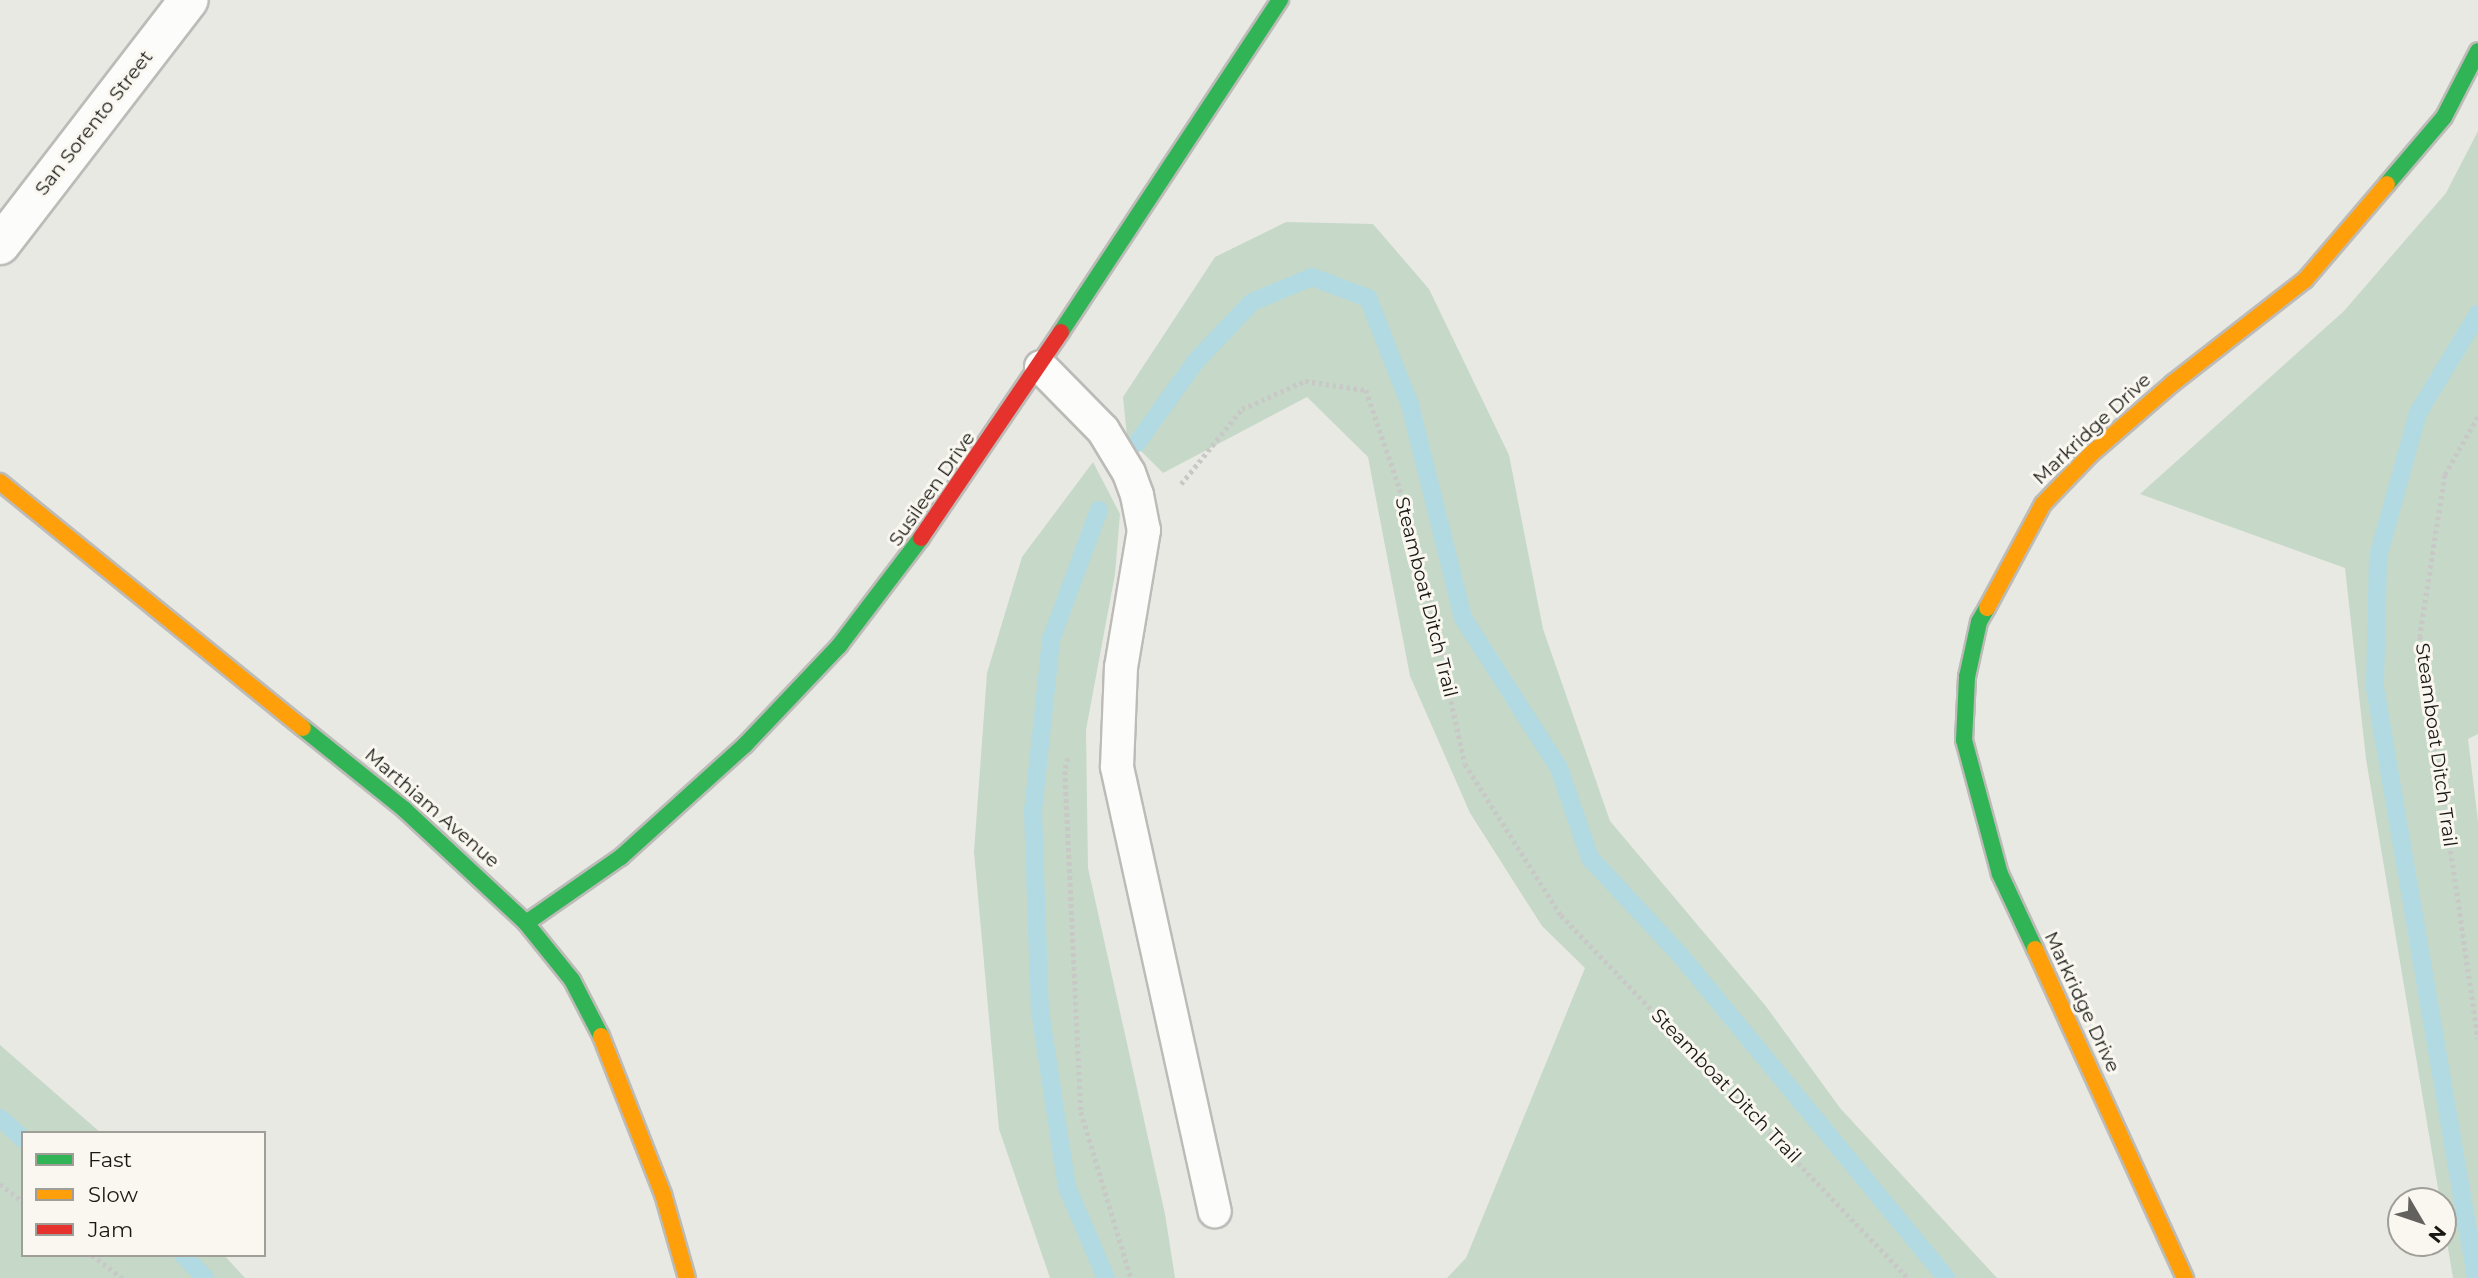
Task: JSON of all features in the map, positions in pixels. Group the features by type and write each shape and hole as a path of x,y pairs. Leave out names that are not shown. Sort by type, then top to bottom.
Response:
{"street":[{"name":"San Sorento Street","path":"0,245 189,0"},
{"name":"Susileen Drive","path":"526,923 621,857 745,745 839,646 910,557 1041,367 1280,0"},
{"name":"Markridge Drive","path":"2185,1278 2000,874 1964,740 1967,677 1979,622 2043,504 2091,454 2173,383 2305,280 2444,117 2478,51"},
{"name":"Marthiam Avenue","path":"0,482 405,810 526,923 572,980 600,1034 663,1194 687,1278"}],"lane":[{"path":"1041,367 1103,430 1129,473 1144,530 1121,667 1117,767 1215,1211"}],"path":[{"name":"Steamboat Ditch Trail","path":"1144,530 1242,409 1305,382 1366,390 1414,530 1465,764 1561,915 1908,1278"},
{"name":"Steamboat Ditch Trail","path":"2478,417 2445,475 2420,636 2478,1039"},
{"path":"1072,745 1065,771 1081,1112 1131,1278"},
{"path":"0,1184 21,1200"},
{"path":"95,1257 123,1278"}],"green space":[{"path":"2478,131 2478,734 2468,739 2478,821 2478,1278 2453,1278 2449,1257 2457,1257 2457,1187 2438,1187 2366,759 2345,568 2140,494 2344,311 2446,193"},
{"path":"1286,222 1373,224 1429,289 1509,455 1543,629 1610,821 1765,1005 1840,1108 1997,1278 1447,1278 1466,1258 1585,968 1542,926 1470,813 1410,676 1368,457 1307,397 1163,473 1127,437 1123,397 1215,257"},
{"path":"1093,462 1120,514 1115,574 1086,730 1088,868 1165,1214 1175,1278 1050,1278 999,1129 974,852 987,673 1022,557"},
{"path":"0,1045 99,1131 21,1131 21,1257 226,1257 245,1278 0,1278"}],"waterway":[{"path":"1137,443 1196,361 1252,302 1312,277 1368,298 1410,405 1463,618 1559,768 1590,858 1681,956 1946,1278"},
{"path":"2476,1278 2375,688 2378,557 2418,413 2478,314"},
{"path":"1099,510 1051,640 1033,811 1040,1011 1067,1187 1106,1278"},
{"path":"0,1118 21,1137"},
{"path":"185,1257 205,1278"}],"traffic: fast":[{"path":"1061,332 1280,0"},
{"path":"2387,184 2444,117 2478,51"},
{"path":"526,923 621,857 745,745 839,646 921,538"},
{"path":"1987,608 1979,622 1967,677 1964,740 2000,874 2035,949"},
{"path":"303,728 405,810 526,923 572,980 601,1036"}],"traffic: slow":[{"path":"1987,608 2043,504 2091,454 2173,383 2305,280 2387,184"},
{"path":"0,482 303,728"},
{"path":"2035,949 2185,1278"},
{"path":"601,1036 663,1194 687,1278"}],"traffic: jam":[{"path":"921,538 1061,332"}]}
